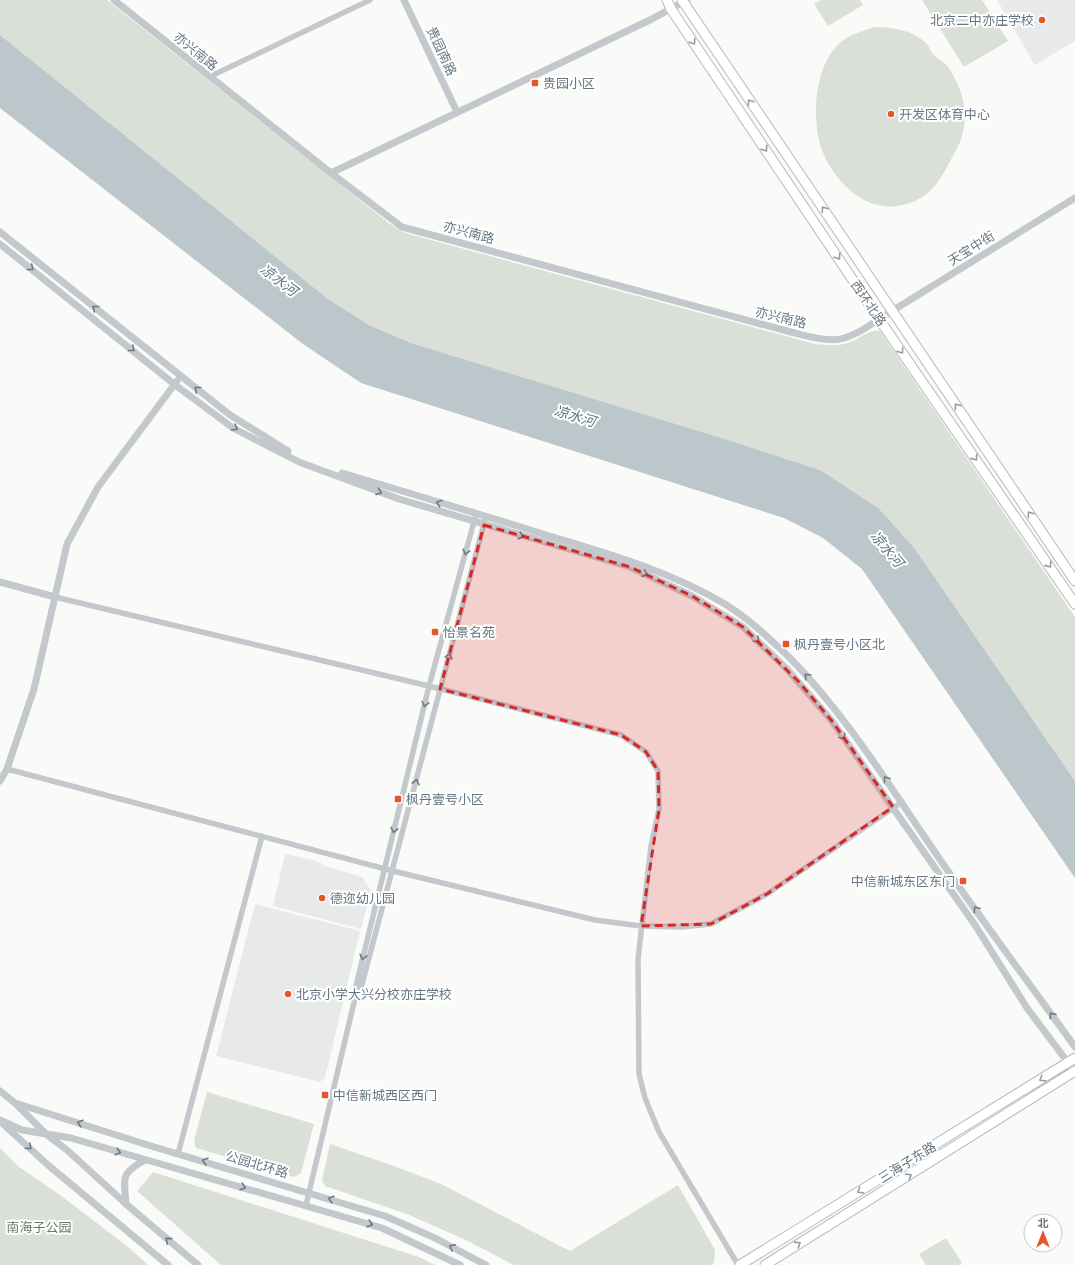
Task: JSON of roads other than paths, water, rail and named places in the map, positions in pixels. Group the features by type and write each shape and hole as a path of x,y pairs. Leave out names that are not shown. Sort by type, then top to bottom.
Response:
{"main road":[{"name":"西环北路","path":"667,0 671,9 879,319 1075,604"},
{"name":"西环北路","path":"684,1 1075,581"},
{"name":"三海子东路","path":"739,1265 1072,1060"},
{"name":"三海子东路","path":"765,1265 1075,1071"}],"street":[{"name":"亦兴南路","path":"114,0 331,173 402,227 787,331 827,340 844,339 859,334 879,319"},
{"path":"210,77 370,0"},
{"name":"贵园南路","path":"404,0 457,112"},
{"path":"331,173 671,9 684,1"},
{"name":"天宝中街","path":"879,319 1075,198"},
{"path":"0,232 230,415 292,454 334,471 634,561 696,588 727,606 770,639 810,679 839,714 902,802 924,837 1075,1047"},
{"path":"0,244 174,384 233,428 299,462 399,499 474,523 630,567 692,596 737,623 799,682 832,721 975,925 1027,1008 1072,1060 1075,1071"},
{"path":"0,780 7,769 34,689 67,544 98,487 180,376"},
{"path":"306,1205 356,994 356,986 429,686 476,514"},
{"path":"356,994 361,988 393,871 486,516"},
{"path":"0,582 55,597 429,686 621,735 646,752 658,770 659,809 651,846 641,926 637,1016 639,1074 645,1098 659,1132 739,1265"},
{"path":"7,769 393,871 595,920 641,926 681,927 711,924 767,894 902,802"},
{"path":"178,1154 262,836"},
{"name":"公园北环路","path":"0,1091 15,1103 47,1135 67,1150 126,1204 198,1265"},
{"name":"公园北环路","path":"15,1103 385,1216 435,1238 486,1265"},
{"name":"公园北环路","path":"0,1120 22,1130 72,1138 382,1228 460,1265"},
{"name":"公园北环路","path":"0,1120 48,1165 168,1265"},
{"path":"126,1204 125,1176 130,1169 145,1160"}],"water":[{"name":"凉水河","path":"0,35 328,299 369,325 411,343 725,439 820,470 878,508 915,549 1075,781 1075,878 862,569 823,538 784,518 361,383 303,344 0,108"}],"place":[{"name":"北京二中亦庄学校","path":"1042,20"},
{"name":"贵园小区","path":"535,83"},
{"name":"开发区体育中心","path":"891,114"},
{"name":"怡景名苑","path":"435,632"},
{"name":"枫丹壹号小区北","path":"786,644"},
{"name":"枫丹壹号小区","path":"398,799"},
{"name":"中信新城东区东门","path":"963,881"},
{"name":"德迩幼儿园","path":"322,898"},
{"name":"北京小学大兴分校亦庄学校","path":"288,994"},
{"name":"中信新城西区西门","path":"325,1095"}],"park label":[{"name":"南海子公园","path":"39,1227"}]}
